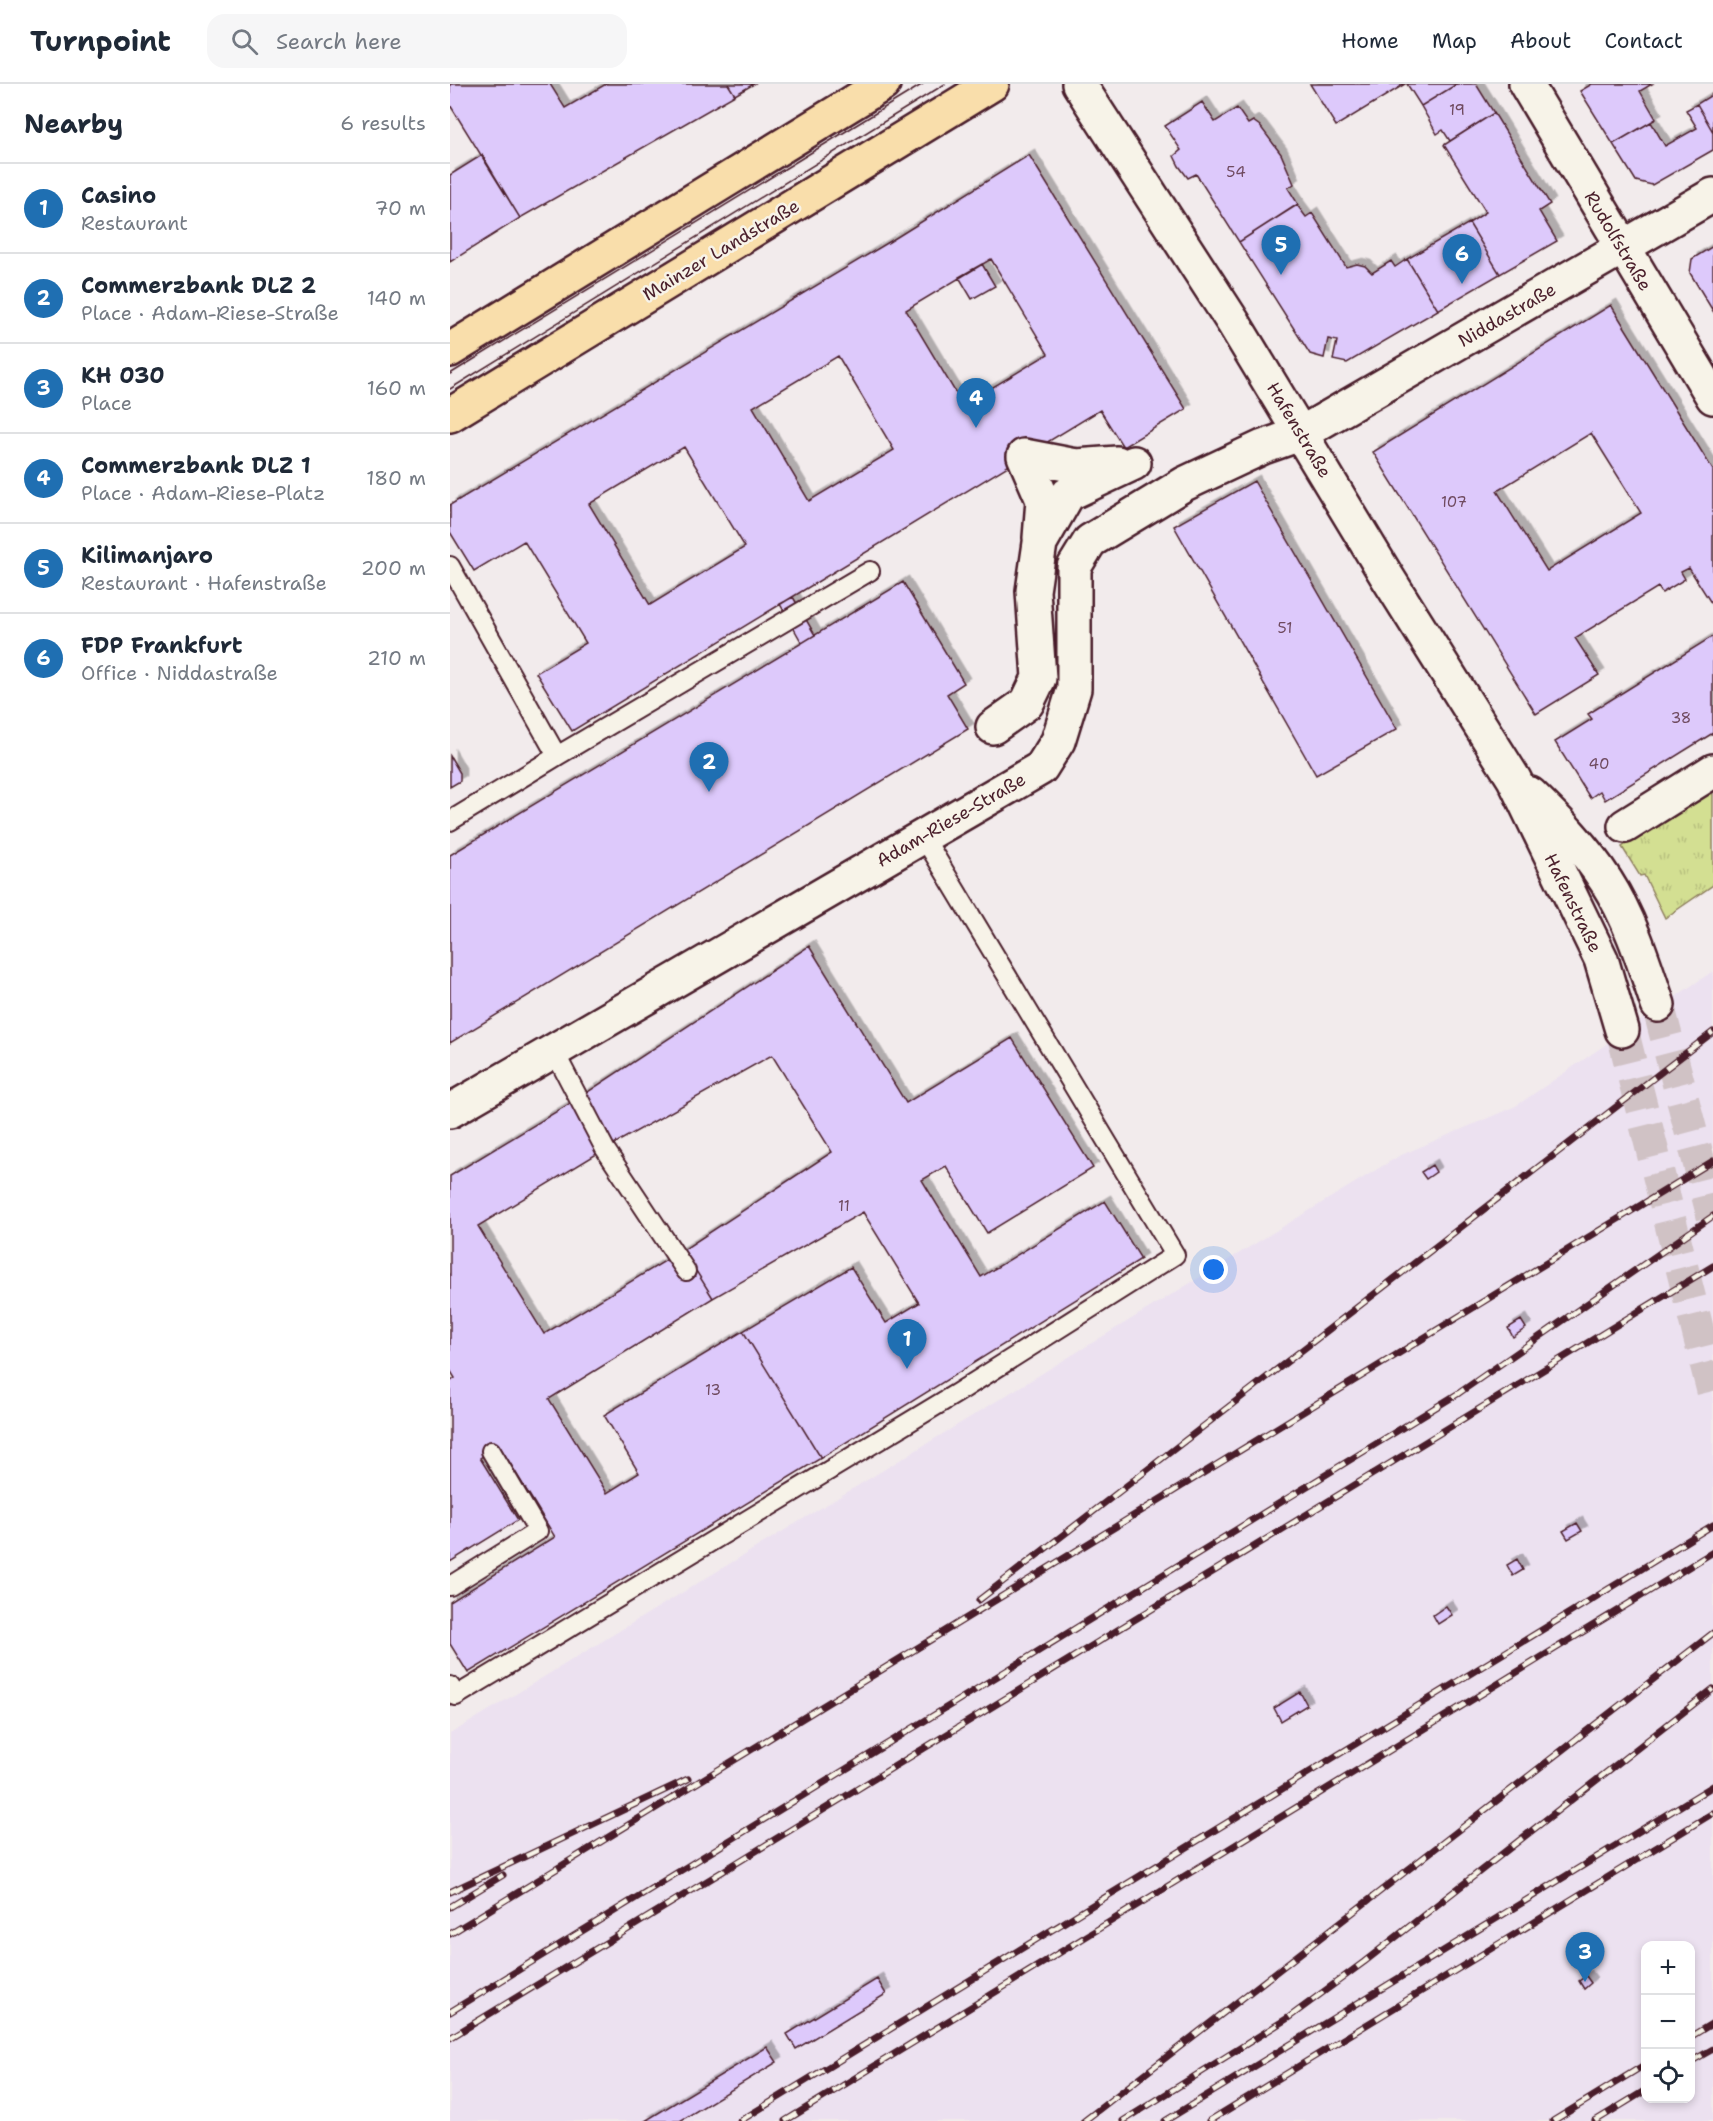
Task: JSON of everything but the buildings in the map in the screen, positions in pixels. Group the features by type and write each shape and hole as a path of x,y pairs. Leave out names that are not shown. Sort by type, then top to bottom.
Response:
{"main road":[{"path":"450,350 883,84"},
{"name":"Mainzer Landstraße","path":"450,416 992,84"}],"street":[{"name":"Hafenstraße","path":"1079,84 1233,322 1514,779 1601,959 1622,1030"},
{"name":"Rudolfstraße","path":"1526,84 1713,397"},
{"name":"Niddastraße","path":"1300,434 1713,195"},
{"name":"Adam-Riese-Straße","path":"450,1111 1041,768 1058,741 1074,689 1074,567 1090,541 1184,484 1263,447 1300,434"},
{"path":"993,728 1027,703 1039,678 1033,591 1040,543"},
{"path":"1625,826 1713,771"},
{"name":"Hafenstraße","path":"1514,779 1566,829 1606,881 1629,924 1658,1005"}],"lane":[{"path":"450,566 557,756"},
{"path":"450,821 870,571"},
{"path":"450,1686 456,1696 947,1399 1175,1255 923,836"},
{"path":"554,1051 605,1149 686,1271"},
{"path":"450,1586 538,1531 491,1451"}],"shaded area":[{"path":"1713,971 1713,2121 450,2121 450,1734 1399,1156 1516,1106"}],"green space":[{"path":"1713,785 1713,885 1665,918 1644,875 1640,876 1622,847"}],"tunnel":[{"path":"1658,1005 1713,1216"},
{"path":"1622,1030 1713,1391"}],"tram line":[{"path":"450,374 923,84"},
{"path":"450,389 945,84"}],"railway":[{"path":"979,1600 1713,1032"},
{"path":"450,1934 1713,1161"},
{"path":"450,2012 1459,1393 1713,1216"},
{"path":"450,2038 1713,1266"},
{"path":"740,2121 1713,1525"},
{"path":"785,2121 1713,1552"},
{"path":"1084,2121 1713,1633"},
{"path":"1123,2121 1288,2018 1364,1962 1713,1689"},
{"path":"450,1892 688,1779"},
{"path":"1165,2121 1713,1786"},
{"path":"1209,2121 1713,1813"},
{"path":"450,1907 503,1875"},
{"path":"1695,2034 1713,2023"},
{"path":"1695,2059 1713,2049"},
{"path":"1553,2121 1641,2067"},
{"path":"1595,2121 1641,2093"}],"place":[{"name":"Kilimanjaro","path":"1281,275"},
{"name":"FDP Frankfurt","path":"1462,284"},
{"name":"Commerzbank DLZ 1","path":"976,428"},
{"name":"Commerzbank DLZ 2","path":"709,792"},
{"name":"Casino","path":"907,1369"},
{"name":"KH 030","path":"1585,1982"}]}
